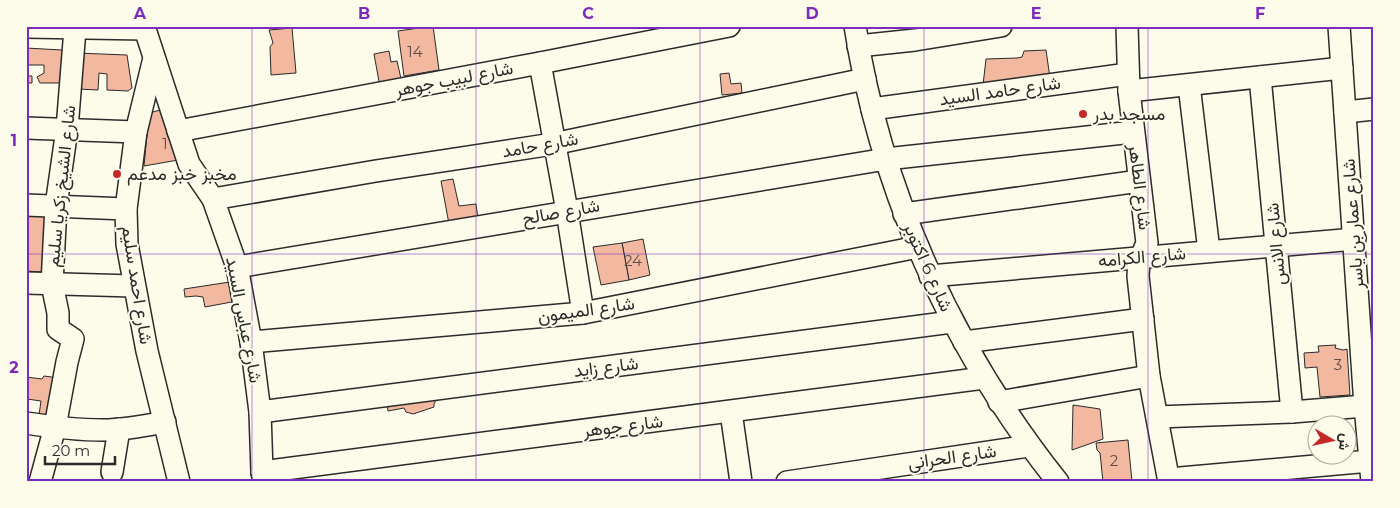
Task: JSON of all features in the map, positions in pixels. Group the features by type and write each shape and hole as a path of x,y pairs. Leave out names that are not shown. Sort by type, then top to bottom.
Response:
{"street":[{"name":"شارع لبيب جوهر","path":"178,131 729,26"},
{"path":"857,36 915,40 1001,26"},
{"name":"شارع الطاهر","path":"1127,26 1133,132 1147,243 1138,269 1149,376 1169,481"},
{"name":"شارع عمار بن ياسر","path":"1338,26 1354,240 1366,283 1365,406 1371,471"},
{"path":"26,27 75,29 145,28"},
{"name":"شارع عباس السيد","path":"145,28 189,164 213,199 237,267 260,412 263,477"},
{"name":"شارع الشيخ زكريا سليم","path":"40,482 56,427 66,362 73,339 58,329 58,313 52,284 56,206 67,129 75,29"},
{"name":"شارع 6 اكتوبر","path":"857,36 872,109 886,159 904,214 930,276 952,322 984,378 1029,446 1058,482"},
{"name":"شارع احمد سليم","path":"154,58 136,132 126,209 127,244 134,286 164,422 180,482"},
{"path":"540,63 553,144 567,211 583,313"},
{"name":"شارع حامد السيد","path":"872,109 1129,82 1189,85 1342,68"},
{"name":"شارع الانس","path":"1260,77 1292,412"},
{"name":"شارع حامد","path":"213,199 386,169 553,144 865,79"},
{"path":"1189,85 1210,251"},
{"path":"1345,112 1374,109"},
{"path":"26,128 136,132"},
{"name":"شارع صالح","path":"237,267 886,159 1133,132"},
{"path":"904,214 1139,181"},
{"path":"26,205 126,209"},
{"name":"شارع الكرامه","path":"930,276 1142,256 1354,240"},
{"name":"شارع الميمون","path":"250,342 583,313 918,247"},
{"path":"26,283 134,286"},
{"path":"964,342 1143,319"},
{"name":"شارع زايد","path":"260,412 952,322"},
{"path":"999,402 1149,376"},
{"name":"شارع جوهر","path":"263,477 984,378"},
{"path":"1157,417 1292,412 1365,406"},
{"path":"731,412 741,482"},
{"path":"26,423 82,430 119,429 164,422"},
{"path":"112,472 119,429"},
{"name":"شارع الحرانى","path":"787,482 1029,446"},
{"path":"1169,481 1371,471"}],"building":[{"path":"433,26 439,70 404,76 398,31"},
{"path":"292,28 296,73 271,75 270,47 273,43 269,30"},
{"path":"26,48 62,50 61,83 40,83 37,77 44,73 44,65 28,65 28,76 32,76 32,83 26,83"},
{"path":"1046,50 1050,78 983,85 986,59 1017,58 1022,57 1024,51"},
{"path":"389,51 391,62 397,61 402,83 380,87 374,54"},
{"path":"76,53 127,55 132,88 128,91 107,90 107,74 99,73 98,90 78,89"},
{"path":"729,73 731,84 741,83 742,93 722,95 720,74"},
{"path":"168,108 184,159 144,166 149,113"},
{"path":"453,179 459,206 476,204 478,219 449,224 441,181"},
{"path":"26,205 56,206 42,272 26,271"},
{"path":"643,239 650,275 629,280 622,243"},
{"path":"622,243 629,280 601,285 593,247"},
{"path":"230,282 237,301 205,307 203,297 185,297 184,289"},
{"path":"1336,345 1335,348 1347,349 1350,395 1320,397 1317,367 1305,368 1304,353 1319,352 1318,346"},
{"path":"44,376 59,378 54,417 39,415 41,401 27,399 26,403 26,377 42,379"},
{"path":"386,396 437,398 434,407 413,414 406,412 404,408 388,411"},
{"path":"1073,405 1100,409 1103,439 1072,450"},
{"path":"1128,440 1132,482 1103,482 1100,453 1097,450 1096,443"}],"place":[{"name":"مسجد بدر","path":"1083,114"},
{"name":"مخبز خبز مدعم","path":"117,174"}]}
